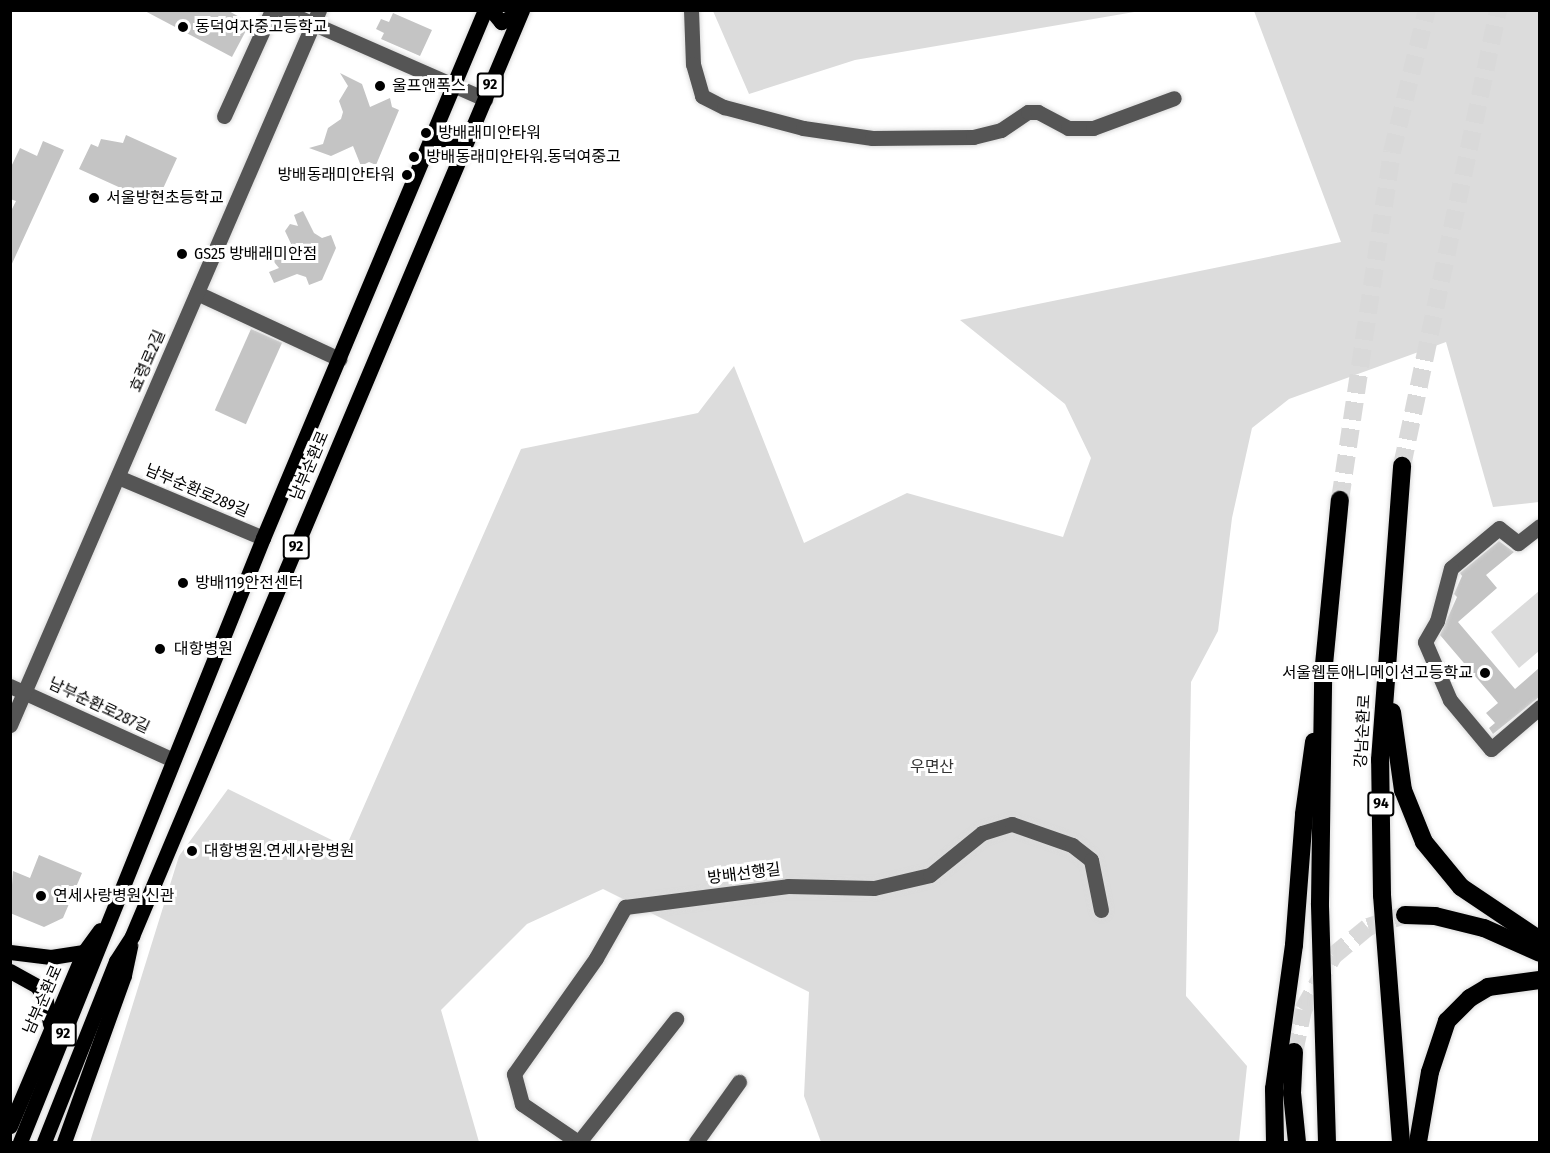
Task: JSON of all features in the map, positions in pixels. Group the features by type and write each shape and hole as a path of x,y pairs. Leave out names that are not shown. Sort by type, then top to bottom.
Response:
{"highway":[{"name":"강남순환로","path":"1401,1143 1382,895 1380,760 1402,466"},
{"path":"1275,1143 1275,1089 1294,945 1304,814 1323,675 1340,500"},
{"path":"1387,664 1403,790 1424,842 1461,887 1539,940"},
{"path":"1323,675 1320,903 1328,1143"},
{"path":"1405,915 1435,916 1484,928 1539,953"},
{"path":"1418,1143 1434,1053 1447,1021 1470,998 1488,987 1539,980"},
{"path":"1294,1053 1292,1093 1297,1143"}],"main road":[{"name":"남부순환로","path":"20,1143 97,954 104,926 263,538 485,10"},
{"path":"491,10 501,22 521,11"},
{"name":"남부순환로","path":"44,1143 116,961 132,936 521,11"},
{"path":"428,147 444,138 455,139 460,158"},
{"name":"남부순환로","path":"10,1126 50,1025 84,952 104,926"},
{"name":"남부순환로","path":"64,1143 124,975 132,936"},
{"path":"10,952 61,957 84,952"},
{"path":"10,971 37,986 46,1001 50,1025"}],"street":[{"path":"224,116 272,10"},
{"path":"282,10 485,99"},
{"name":"효령로2길","path":"10,725 319,10"},
{"path":"692,10 693,64 702,96 724,108 803,128 872,138 973,137 1000,130 1028,112 1038,112 1068,128 1093,128 1174,98"},
{"path":"197,293 339,359"},
{"name":"남부순환로289길","path":"118,477 263,538"},
{"path":"1539,526 1518,543 1506,530 1499,528 1451,568 1437,621 1425,642 1450,699 1491,749 1539,707"},
{"name":"남부순환로287길","path":"10,686 173,760"},
{"name":"방배선행길","path":"676,1019 579,1143 522,1104 514,1074 596,958 625,907 788,886 874,888 930,875 982,833 1012,824 1072,845 1092,860 1101,910"},
{"path":"696,1143 739,1082"}],"green space":[{"path":"713,11 1140,11 855,60 749,94"},
{"name":"우면산","path":"1254,11 1539,11 1539,502 1493,507 1446,342 1289,399 1252,428 1232,518 1218,631 1191,682 1186,996 1247,1066 1239,1142 821,1142 804,1096 809,992 603,889 527,924 441,1010 479,1142 90,1142 179,856 228,789 346,847 521,449 698,413 734,366 804,543 907,493 1063,537 1091,458 1065,404 960,320 1341,242"},
{"path":"1539,591 1539,651 1519,668 1491,632"}],"building":[{"path":"143,10 227,10 250,23 232,57"},
{"path":"393,13 432,30 420,56 381,39 384,33 376,29 381,19 389,22"},
{"path":"340,73 362,84 370,107 390,98 392,107 399,110 376,165 369,162 361,166 353,146 331,156 309,148 323,144 328,128 341,119 343,112 339,101 348,86"},
{"path":"126,135 177,158 156,204 79,169 91,144 98,147 101,139 123,143"},
{"path":"43,141 64,150 10,268 10,213 16,201 10,199 10,169 20,148 37,156"},
{"path":"303,211 314,233 322,238 331,235 336,248 322,280 309,285 306,277 297,274 274,283 269,272 279,268 274,262 275,255 293,248 285,231 290,224 298,226 294,215"},
{"path":"251,329 282,343 246,424 215,410"},
{"path":"1499,541 1514,552 1486,575 1497,588 1458,622 1515,689 1539,668 1539,697 1493,734 1489,728 1495,723 1486,713 1498,703 1440,635 1457,597 1454,594 1462,576 1460,573"},
{"name":"연세사랑병원 신관","path":"39,855 82,873 63,918 44,927 10,913 13,871 30,878"}],"tunnel":[{"path":"1340,500 1392,152 1427,10"},
{"path":"1402,466 1498,10"},
{"path":"1294,1052 1303,1010 1333,956 1368,927 1405,915"}],"place":[{"name":"동덕여자중고등학교","path":"183,27"},
{"name":"울프앤폭스","path":"380,86"},
{"name":"방배래미안타워","path":"426,133"},
{"name":"방배동래미안타워.동덕여중고","path":"414,157"},
{"name":"방배동래미안타워","path":"407,175"},
{"name":"서울방현초등학교","path":"94,198"},
{"name":"GS25 방배래미안점","path":"182,254"},
{"name":"방배119안전센터","path":"183,583"},
{"name":"대항병원","path":"160,649"},
{"name":"서울웹툰애니메이션고등학교","path":"1485,673"},
{"name":"대항병원.연세사랑병원","path":"192,851"},
{"name":"연세사랑병원 신관","path":"41,896"}]}
